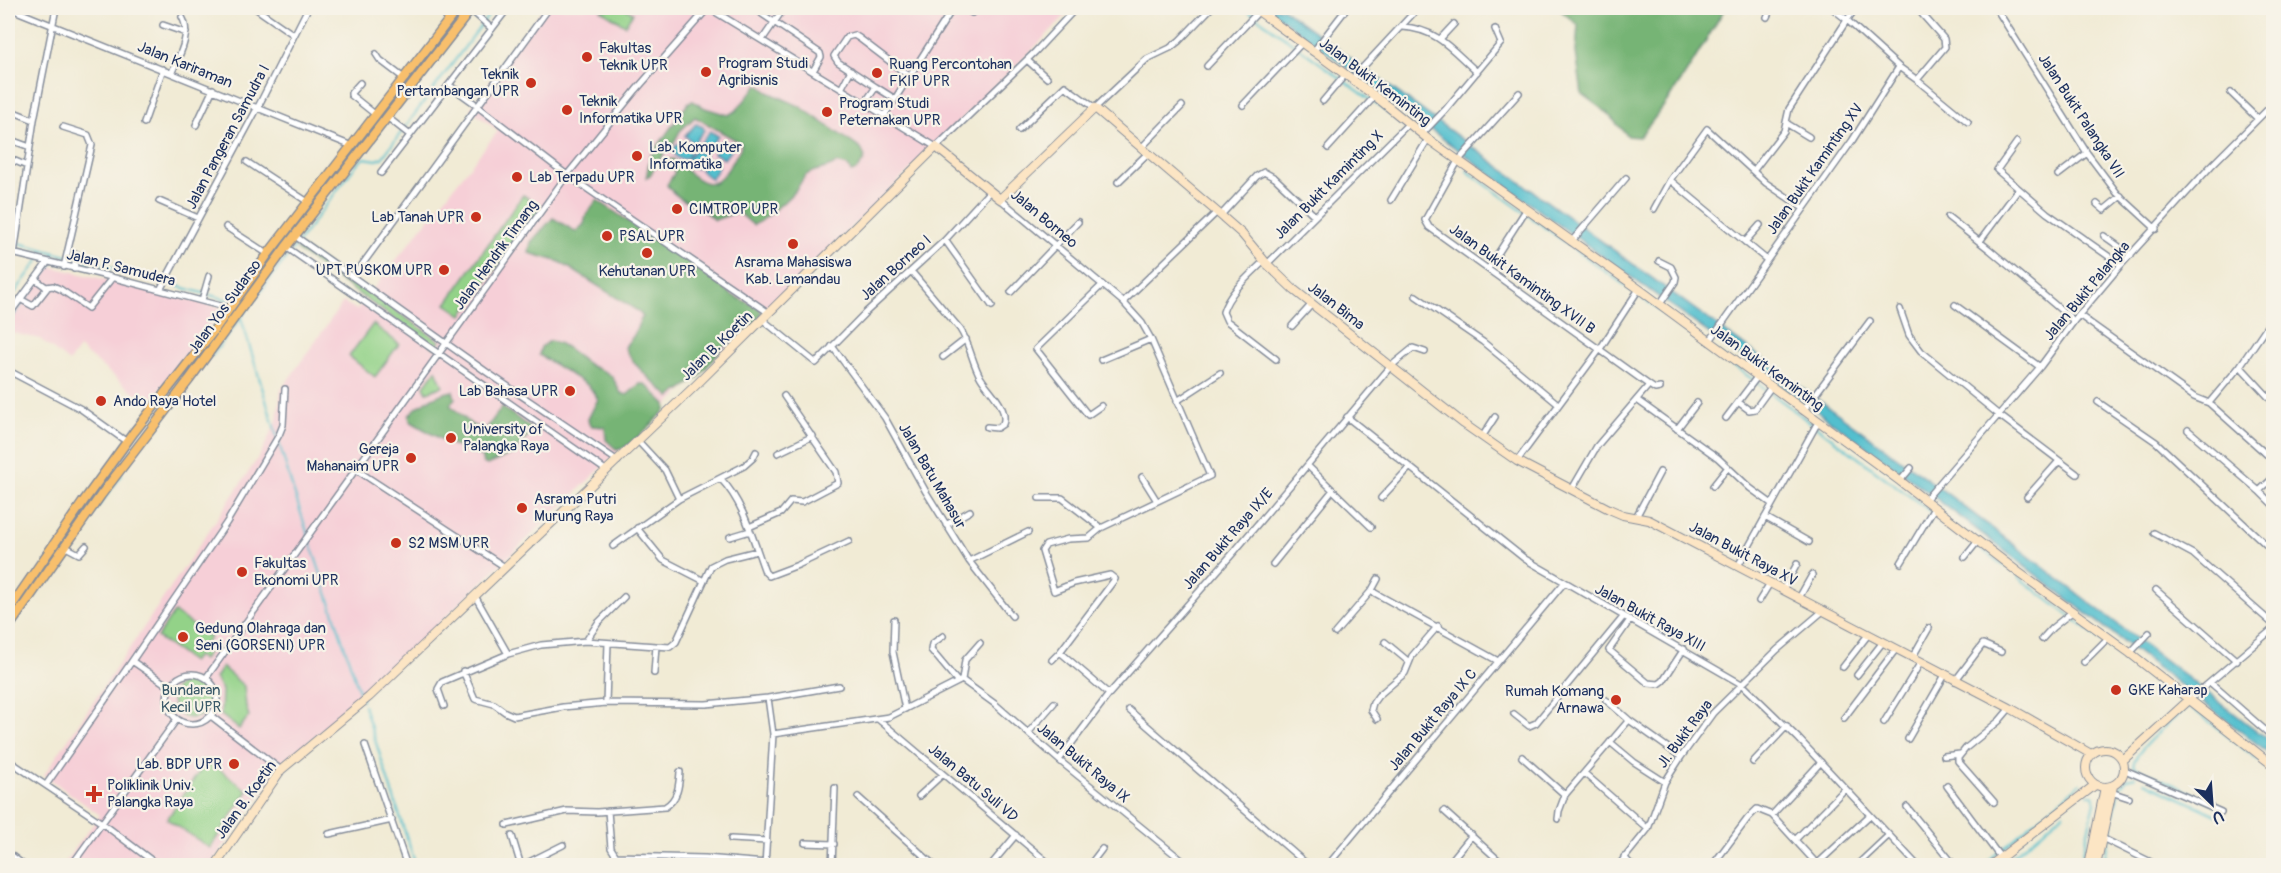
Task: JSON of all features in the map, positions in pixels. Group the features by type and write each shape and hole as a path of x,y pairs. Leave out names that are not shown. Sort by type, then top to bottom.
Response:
{"main road":[{"name":"Jalan Yos Sudarso","path":"8,628 83,519 286,247 387,117 458,8"},
{"name":"Jalan Yos Sudarso","path":"8,611 74,514 136,429 215,329 231,303 308,202 405,79 421,65 472,8"},
{"path":"136,429 146,435"},
{"path":"74,514 83,519"}],"street":[{"name":"Jalan Kariraman","path":"9,8 52,23 352,146"},
{"path":"14,254 34,120 56,8"},
{"path":"255,8 294,35"},
{"name":"Jalan Pangeran Samudra I","path":"160,290 308,8"},
{"path":"472,8 489,27"},
{"path":"381,173 406,131 449,85 489,27 508,8"},
{"path":"359,269 475,105 549,8"},
{"path":"709,8 936,147"},
{"name":"Jalan Hendrik Timang","path":"206,678 567,175 636,90 709,8"},
{"path":"759,8 762,14 820,53 821,57 813,71"},
{"path":"762,40 784,8"},
{"path":"884,116 953,8"},
{"path":"963,8 972,13 977,8"},
{"name":"Jalan B. Koetin","path":"215,866 281,770 369,697 607,471 1027,60 1076,8"},
{"path":"1000,200 1147,59 1179,41 1211,8"},
{"path":"1316,49 1347,8"},
{"path":"1323,101 1362,67 1418,8"},
{"path":"1767,17 1771,8"},
{"path":"1832,8 1899,67 1968,122"},
{"path":"1754,170 1784,131 1789,109 1856,8"},
{"name":"Jalan Bukit Palangka VII","path":"1996,8 2087,153 2121,196 2156,229"},
{"path":"1207,66 1257,9"},
{"name":"Jalan Bukit Keminting","path":"1257,9 1272,12 1301,44 1316,49 1409,123 1461,157 1526,210 1573,239 1639,289 1662,302 1770,387 1903,478 1928,497 1934,508 2072,612 2108,638 2132,651 2193,698 2274,766"},
{"path":"1917,80 1945,43 1922,14"},
{"path":"172,72 186,33 182,17"},
{"path":"1440,39 1454,24"},
{"path":"163,25 186,33"},
{"path":"1402,27 1426,30 1440,39 1477,72"},
{"path":"1391,200 1435,120 1501,43 1496,30"},
{"path":"895,99 838,62 834,56 847,37 854,35 909,76"},
{"path":"1243,105 1301,44"},
{"path":"376,54 380,60 405,79"},
{"path":"1027,60 1047,78"},
{"name":"Jalan Bukit Kaminting XV","path":"1711,339 1852,141 1899,67"},
{"path":"144,123 163,69"},
{"path":"841,89 851,70"},
{"path":"360,83 351,95 376,115"},
{"path":"449,85 567,175 766,316"},
{"path":"1018,130 1065,86 1095,108"},
{"path":"864,104 876,87"},
{"path":"196,125 213,89"},
{"path":"1461,157 1519,93"},
{"path":"2231,93 2258,119"},
{"path":"1328,148 1375,96"},
{"path":"8,100 18,114 34,120"},
{"name":"Jalan Bukit Palangka","path":"1928,497 2040,367 2074,321 2121,265 2211,166 2274,103"},
{"path":"1118,182 1182,106"},
{"name":"Jalan Bima","path":"1095,108 1219,213 1242,234 1265,263 1391,366"},
{"path":"387,117 406,131"},
{"name":"Jalan Bukit Kaminting X","path":"1276,359 1227,321 1223,312 1234,294 1409,123"},
{"path":"1786,123 1809,136"},
{"path":"63,127 88,135 92,145 64,267"},
{"path":"1654,209 1670,180 1707,129 1766,183 1803,208"},
{"path":"8,139 30,147"},
{"path":"2017,142 1997,170 2018,190 2121,265"},
{"name":"Jalan Borneo","path":"936,147 1123,302 1151,339 1210,477 1157,501"},
{"path":"2058,175 2087,153"},
{"name":"Jalan Bukit Kaminting XVII B","path":"1461,157 1426,216 1425,220 1430,227 1649,385"},
{"path":"8,158 27,166"},
{"path":"247,162 308,202"},
{"path":"1123,302 1257,176 1264,172 1275,178 1315,216"},
{"path":"1573,239 1626,178"},
{"path":"1670,180 1767,260"},
{"path":"1980,242 2018,190"},
{"name":"Jalan Borneo I","path":"766,316 816,363 865,313 945,240 990,191"},
{"path":"2097,204 2104,210 2121,196"},
{"path":"159,201 198,218"},
{"path":"1488,269 1526,210"},
{"path":"1948,217 2074,321"},
{"path":"1011,292 1078,222"},
{"path":"1745,242 1760,225"},
{"path":"226,227 268,254"},
{"path":"295,236 488,373 618,460"},
{"path":"2104,236 2131,255"},
{"path":"945,240 992,306"},
{"path":"286,247 607,471"},
{"name":"Jalan P. Samudera","path":"8,252 202,300 231,303"},
{"path":"74,269 77,254"},
{"path":"1659,261 1671,267 1676,277 1662,302"},
{"path":"8,316 47,263"},
{"path":"911,271 966,339 980,376 999,403 1005,418 1004,424 987,427"},
{"path":"202,300 209,276"},
{"path":"35,279 48,287 56,287 88,308 112,278"},
{"path":"1101,406 1088,415 1036,349 1102,285"},
{"path":"20,299 33,306 48,287"},
{"path":"1517,461 1600,350 1639,289"},
{"path":"1416,296 1490,348 1558,404"},
{"path":"1292,326 1312,303"},
{"path":"1955,305 2040,367"},
{"path":"1900,309 1909,335 1916,346 1999,415 2077,474"},
{"path":"2079,315 2194,398 2209,403 2274,461"},
{"path":"2209,403 2240,366 2274,316"},
{"path":"1804,410 1870,321"},
{"path":"943,357 966,339"},
{"path":"1101,360 1151,339"},
{"name":"Jalan Batu Mahasur","path":"832,346 885,418 969,561 1012,616"},
{"name":"Jalan Bukit Raya IX/E","path":"1059,760 1110,694 1308,466 1391,366 1413,348 1425,352"},
{"name":"Jalan Bukit Raya XV","path":"1391,366 1482,437 1517,461 1615,512 1649,520 2010,708 2091,754"},
{"path":"2240,366 2274,403"},
{"path":"9,371 81,409 127,442"},
{"path":"480,384 488,373"},
{"path":"1177,401 1220,373"},
{"path":"1726,418 1757,377"},
{"path":"1572,489 1597,446 1649,385 1655,389 1660,388"},
{"path":"1738,402 1749,410 1755,409 1770,387"},
{"path":"46,785 227,522 279,435 285,389"},
{"path":"729,537 781,513 791,501 802,502 838,483 836,472 784,396"},
{"path":"1637,400 1728,467 1750,488 1772,504"},
{"path":"2098,402 2156,442 2274,552"},
{"path":"1677,429 1697,403"},
{"name":"Jalan Bukit Raya XIII","path":"1347,417 1525,559 1743,685 1821,762 1915,865"},
{"path":"1482,437 1495,417"},
{"path":"1738,566 1818,422"},
{"path":"563,441 571,429"},
{"path":"2188,430 2274,506"},
{"path":"778,453 813,436"},
{"path":"638,441 665,470 679,499"},
{"path":"613,546 679,499 748,463 756,452"},
{"path":"2027,497 2059,461"},
{"path":"1308,466 1371,527"},
{"path":"1381,498 1410,467"},
{"path":"1713,486 1728,467"},
{"path":"1903,478 1911,468"},
{"path":"355,469 505,567"},
{"path":"1636,517 1660,472"},
{"path":"1052,660 1115,579 1110,575 1074,583 1054,591 1042,551 1050,543 1089,538 1101,528 1157,501 1142,477"},
{"path":"2259,491 2274,477"},
{"path":"721,479 733,494 765,572 771,576 849,541"},
{"path":"1273,564 1333,490"},
{"path":"1039,498 1062,498 1101,528"},
{"path":"1901,563 1934,508"},
{"path":"946,525 970,511"},
{"path":"1765,517 1809,542"},
{"path":"637,528 663,560 704,581"},
{"path":"969,561 1028,532"},
{"path":"2123,760 2274,626 2193,554 2154,533"},
{"path":"1965,557 1978,541"},
{"path":"64,546 79,554 86,546"},
{"path":"444,706 439,684 464,671 508,654 541,645 586,641 670,647 676,642 709,569 717,561 757,551"},
{"path":"1783,590 1797,564"},
{"path":"1799,598 1812,575"},
{"path":"1335,633 1372,590 1378,579"},
{"name":"Jalan Bukit Raya IX C","path":"1327,866 1564,583"},
{"path":"1759,601 1770,583"},
{"path":"1372,590 1498,661"},
{"path":"2156,590 2237,661"},
{"path":"475,596 508,654"},
{"path":"586,641 598,623 624,597"},
{"name":"Jl. Bukit Raya","path":"1618,866 1648,829 1665,782 1713,713 1777,650 1823,611"},
{"path":"2043,639 2052,628 2072,612"},
{"path":"1514,714 1529,726 1536,723 1624,616"},
{"path":"894,620 893,652 905,710"},
{"path":"1630,620 1609,650 1648,683 1659,684 1663,681 1684,649"},
{"path":"1377,719 1371,710 1373,703 1388,686 1402,676 1409,662 1438,626"},
{"path":"1912,658 1929,628"},
{"path":"2132,651 2149,633"},
{"path":"1843,667 1868,634"},
{"name":"Jalan Bukit Raya IX","path":"944,636 932,644 931,650 960,681 995,704 1059,760 1189,866"},
{"path":"2084,662 2108,638"},
{"path":"1385,642 1409,662"},
{"path":"1857,675 1883,642"},
{"path":"606,703 608,643"},
{"path":"772,734 878,719 905,710 960,681 965,660 980,643"},
{"path":"1956,681 1983,644 2001,652"},
{"path":"654,673 656,646"},
{"path":"1844,718 1896,649"},
{"path":"1060,652 1110,694"},
{"path":"132,661 170,687"},
{"path":"1884,722 1921,663"},
{"path":"464,671 475,699 494,704 509,714 522,715 563,707 606,703 706,704 768,698 839,686"},
{"path":"194,674 206,678 213,685 217,698 211,716 195,724 177,719 167,704 170,687 184,675 194,674"},
{"path":"1908,739 1945,675"},
{"path":"2211,683 2273,735"},
{"path":"608,811 611,848 616,856 705,858 766,864 772,734 768,698"},
{"path":"1606,700 1629,720 1681,757"},
{"path":"1028,733 1054,703"},
{"path":"1944,756 1960,754 1987,732 2010,708"},
{"path":"1129,710 1309,866"},
{"path":"211,716 281,770"},
{"path":"71,866 177,719"},
{"name":"Jalan Batu Suli VD","path":"878,719 1052,866"},
{"path":"1558,819 1565,795 1629,720"},
{"path":"1754,762 1786,726"},
{"path":"1610,742 1634,762 1665,782"},
{"path":"365,745 407,866"},
{"path":"2089,866 2110,789 2120,781 2125,770 2123,760 2118,753 2107,748 2091,754 2086,763 2089,780 2095,784 2110,789 2129,798"},
{"path":"1960,754 1958,761 1994,802"},
{"path":"1522,758 1565,795"},
{"path":"8,760 102,823 159,866"},
{"path":"1772,815 1821,762"},
{"path":"2125,770 2221,812"},
{"path":"507,825 557,813 665,807 674,802 680,772"},
{"path":"1584,773 1648,829"},
{"path":"919,796 944,774"},
{"path":"1990,866 2095,784"},
{"path":"1947,786 2000,857"},
{"path":"832,866 835,788"},
{"path":"1796,839 1845,789"},
{"path":"2096,866 2110,789"},
{"path":"858,797 935,866"},
{"path":"1907,807 1956,866"},
{"path":"1712,866 1753,811 1762,810 1772,815 1796,839 1816,865 1870,815"},
{"path":"1444,811 1505,866"},
{"path":"329,834 392,820"},
{"path":"990,866 1016,835"},
{"path":"1454,857 1472,835"},
{"path":"1856,866 1889,835"},
{"path":"512,836 522,865 563,845"},
{"path":"2102,838 2159,866"},
{"path":"731,839 767,841"},
{"path":"805,843 834,844"},
{"path":"1089,866 1102,849"},
{"path":"8,853 25,866"},
{"path":"1624,858 1632,866"}],"shaded area":[{"name":"University of Palangka Raya","path":"543,8 1073,8 770,307 349,709 286,759 210,865 63,865 100,815 44,775 260,455 277,420 281,390 343,302 357,310 498,131 470,109"},
{"path":"48,266 223,308 148,404 79,348 69,362 40,339 8,332 8,320"}],"green space":[{"path":"603,8 625,8 633,13 625,25 601,10"},
{"path":"1558,8 1725,8 1674,91 1639,137 1628,136 1606,112 1582,94 1576,52 1578,25"},
{"path":"758,84 768,92 799,106 861,149 865,157 860,166 851,172 848,166 836,163 809,173 783,203 753,225 738,212 715,220 671,191 667,185 675,172 667,160 673,159 697,178 712,183 719,180 725,173 741,147 741,143 695,117 680,131 671,148 665,152 646,178 650,157 689,102 693,101 705,108 728,115 736,111"},
{"path":"523,195 542,207 462,315 446,304"},
{"path":"597,200 689,262 732,295 759,308 762,313 753,325 723,347 698,378 670,397 639,368 625,348 643,317 638,311 560,262 529,253 531,242 553,218 576,232 584,224 586,215"},
{"path":"300,246 440,341 435,348 297,250"},
{"path":"373,324 399,344 375,377 349,356"},
{"path":"550,341 556,342 591,366 609,374 621,393 627,395 640,384 645,384 666,404 666,410 636,439 617,450 606,440 605,427 589,424 588,419 598,399 589,386 539,355 541,347"},
{"path":"436,370 443,386 427,392 424,386"},
{"path":"453,391 455,398 450,405 472,425 486,429 502,407 534,430 512,454 487,465 483,463 481,456 453,445 410,421 409,416 422,404 441,394"},
{"name":"Gedung Olahraga dan Seni (GORSENI) UPR","path":"174,612 210,637 206,643 211,648 203,660 197,656 192,662 157,637"},
{"path":"222,667 244,686 249,716 239,729 221,715 222,690 215,678"},
{"name":"Bundaran Kecil UPR","path":"191,680 204,686 210,699 204,712 191,718 178,712 172,699 178,686"},
{"path":"207,760 248,791 210,848 167,819"}],"water":[{"path":"1267,8 1282,8 1937,486 2273,743 2273,756 1908,477 1555,222"},
{"path":"696,124 704,130 694,143 685,136"},
{"path":"710,131 718,136 707,151 699,145"},
{"path":"722,140 733,147 724,159 714,153"},
{"path":"682,143 690,151 682,159 674,151"},
{"path":"694,150 705,155 696,169 687,161"},
{"path":"711,158 718,163 718,169 711,179 700,170"}],"waterway":[{"path":"212,356 357,164 364,158 377,160 382,158 494,8"},
{"path":"1244,8 1405,125"},
{"path":"1467,171 2004,566"},
{"path":"8,240 232,301"},
{"path":"8,302 38,261 43,250"},
{"path":"8,323 52,264 54,253"},
{"path":"241,318 292,486 362,700"},
{"path":"91,516 122,475"},
{"path":"2018,577 2183,702"},
{"path":"8,635 12,629"},
{"path":"2188,705 2274,772"},
{"path":"364,706 416,866"},
{"path":"2188,706 2140,751 2133,766 2224,808"},
{"path":"2103,866 2119,789 2127,779 2135,777"},
{"path":"2145,782 2219,816"},
{"path":"1982,866 2081,783"},
{"path":"2080,866 2095,802 2093,795 2088,795"},
{"path":"2001,866 2064,813"}],"place":[{"name":"Fakultas Teknik UPR","path":"587,57"},
{"name":"Program Studi Agribisnis","path":"706,72"},
{"name":"Ruang Percontohan FKIP UPR","path":"877,73"},
{"name":"Teknik Pertambangan UPR","path":"531,83"},
{"name":"Teknik Informatika UPR","path":"567,110"},
{"name":"Program Studi Peternakan UPR","path":"827,112"},
{"name":"Lab. Komputer Informatika","path":"637,156"},
{"name":"Lab Terpadu UPR","path":"517,177"},
{"name":"CIMTROP UPR","path":"677,209"},
{"name":"Lab Tanah UPR","path":"476,217"},
{"name":"PSAL UPR","path":"607,236"},
{"name":"Asrama Mahasiswa Kab. Lamandau","path":"793,244"},
{"name":"Kehutanan UPR","path":"647,253"},
{"name":"UPT PUSKOM UPR","path":"444,270"},
{"name":"Lab Bahasa UPR","path":"570,391"},
{"name":"Ando Raya Hotel","path":"101,401"},
{"name":"University of Palangka Raya","path":"451,438"},
{"name":"Gereja Mahanaim UPR","path":"411,458"},
{"name":"Asrama Putri Murung Raya","path":"522,508"},
{"name":"S2 MSM UPR","path":"396,543"},
{"name":"Fakultas Ekonomi UPR","path":"242,572"},
{"name":"Gedung Olahraga dan Seni (GORSENI) UPR","path":"183,637"},
{"name":"GKE Kaharap","path":"2116,690"},
{"name":"Rumah Komang Arnawa","path":"1616,700"},
{"name":"Lab. BDP UPR","path":"234,764"},
{"name":"Poliklinik Univ. Palangka Raya","path":"94,794"}]}
